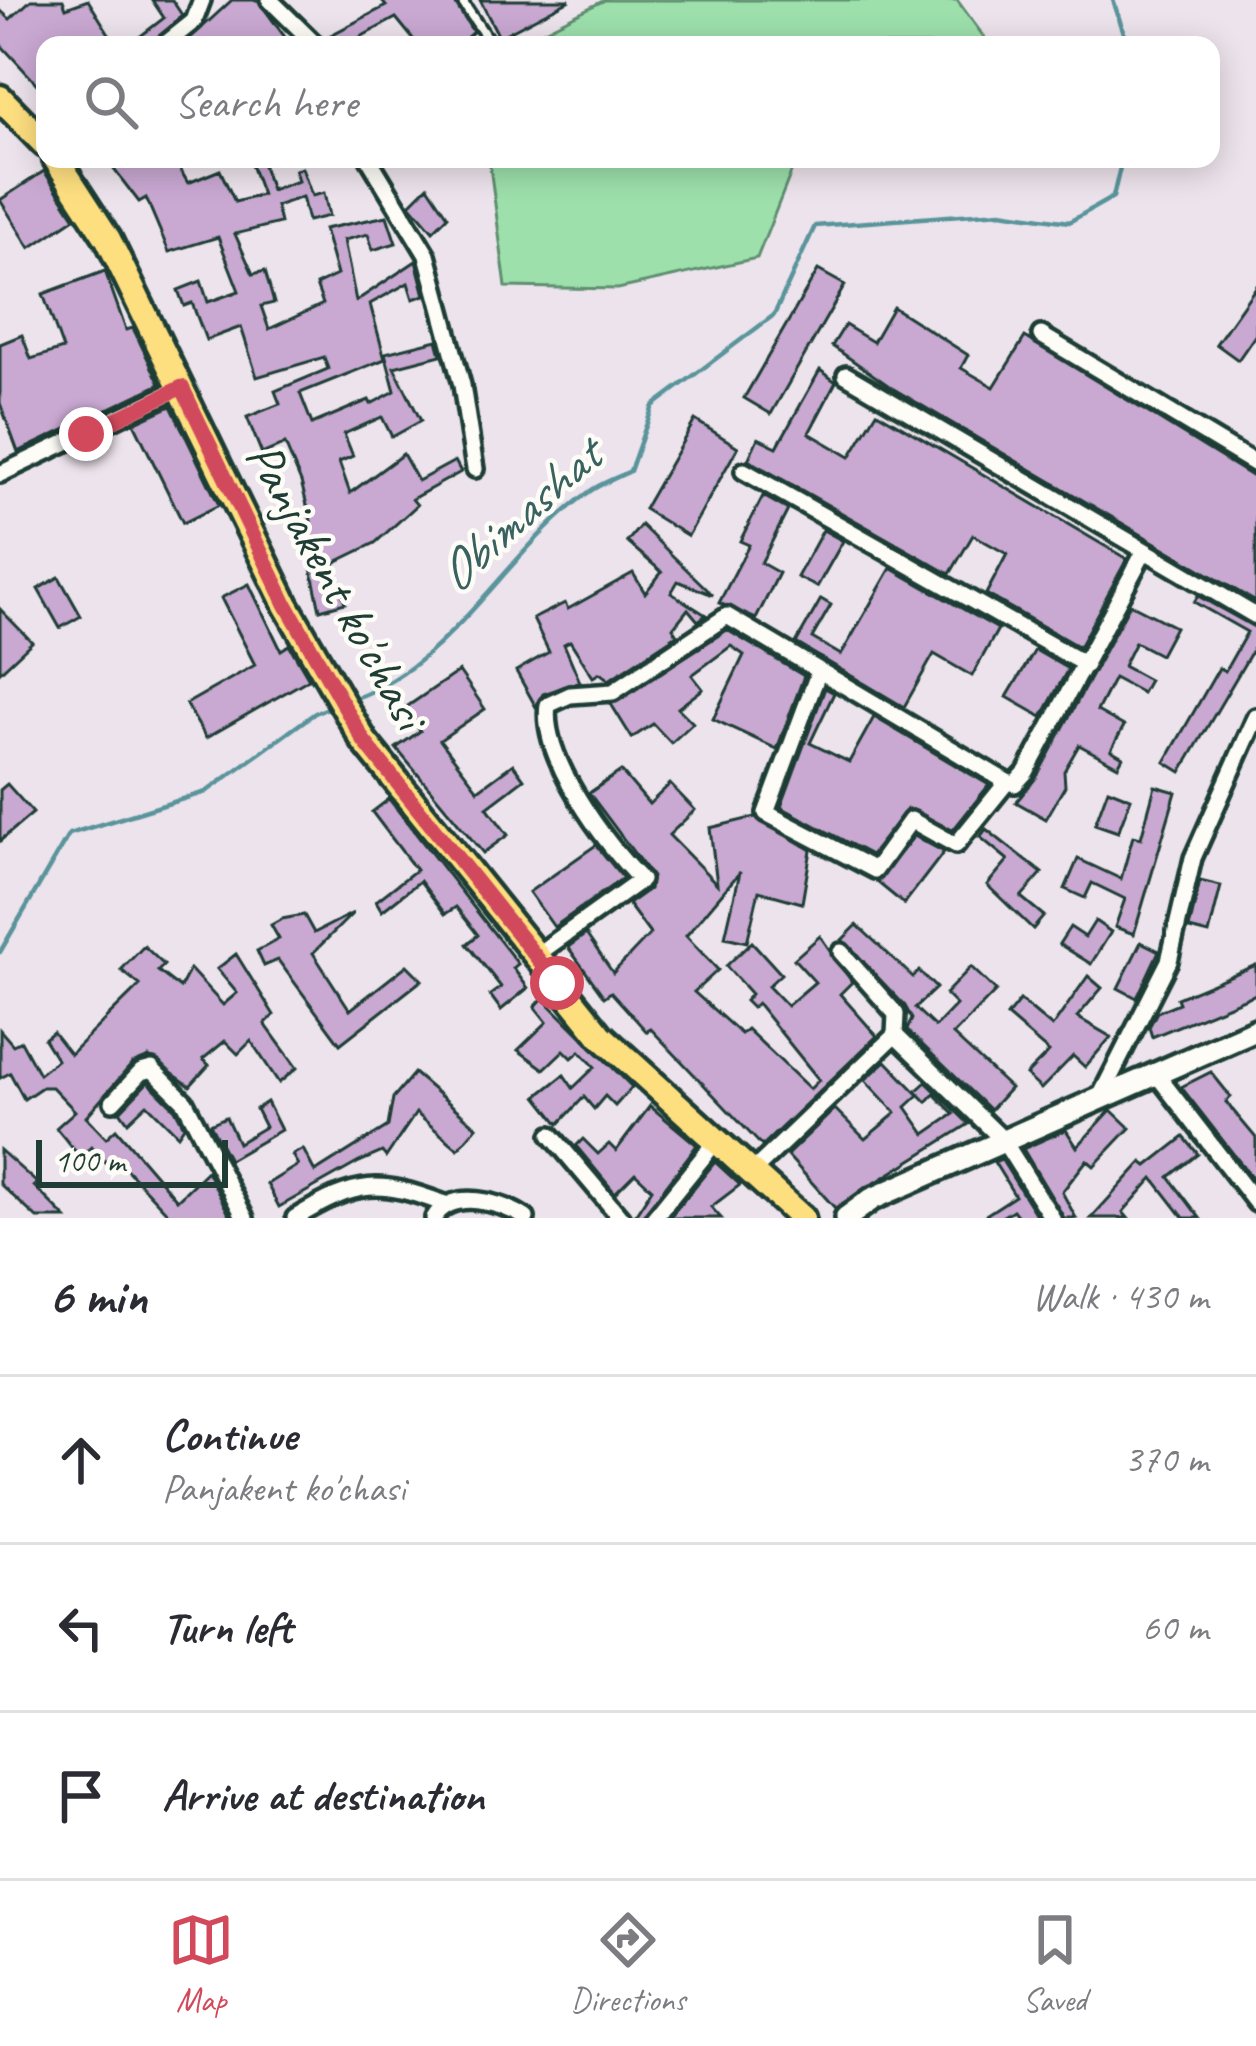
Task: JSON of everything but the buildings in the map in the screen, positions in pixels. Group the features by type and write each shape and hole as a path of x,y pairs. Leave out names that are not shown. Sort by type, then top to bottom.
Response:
{"main road":[{"name":"Panjakent ko'chasi","path":"0,100 36,134"},
{"name":"Panjakent ko'chasi","path":"62,168 108,239 316,659 364,741 601,1036 802,1218"},
{"path":"846,1218 872,1199 1256,1030"}],"street":[{"path":"270,0 307,36"},
{"path":"175,36 194,21 206,1"},
{"path":"374,168 427,255 462,385 475,469"},
{"path":"1041,335 1256,464"},
{"path":"846,375 1143,554 1256,616"},
{"path":"0,475 182,387"},
{"path":"744,471 1086,665"},
{"path":"819,671 766,813 875,870 911,820 956,845 1007,782 1023,778 1143,554"},
{"path":"535,956 641,880 583,806 544,727 548,705 571,695 613,692 728,616 1007,782"},
{"path":"1099,1099 1168,961 1193,858 1256,717"},
{"path":"752,1172 895,1035 896,1014 841,952"},
{"path":"895,1035 1003,1140 1052,1218"},
{"path":"112,1102 141,1072 152,1069 185,1102 245,1218"},
{"path":"1157,1075 1256,1203"},
{"path":"550,1135 621,1218"},
{"path":"654,1218 717,1140"},
{"path":"296,1218 343,1189 391,1184 440,1211 464,1198 526,1218"}],"lane":[{"path":"461,0 485,36"}],"green space":[{"path":"605,0 957,0 983,36 532,36"},
{"path":"490,168 807,168 792,170 757,258 618,289 506,287"}],"waterway":[{"name":"Obimashat","path":"1113,0 1125,36"},
{"name":"Obimashat","path":"353,699 388,683 420,660 559,517 594,489 630,471 653,406 774,315 815,226 1001,212 1069,222 1113,197 1120,168"},
{"name":"Obimashat","path":"0,952 69,834 206,792 315,713 336,705"}],"route":[{"path":"86,434 182,387 286,604 364,741 557,983"}]}
